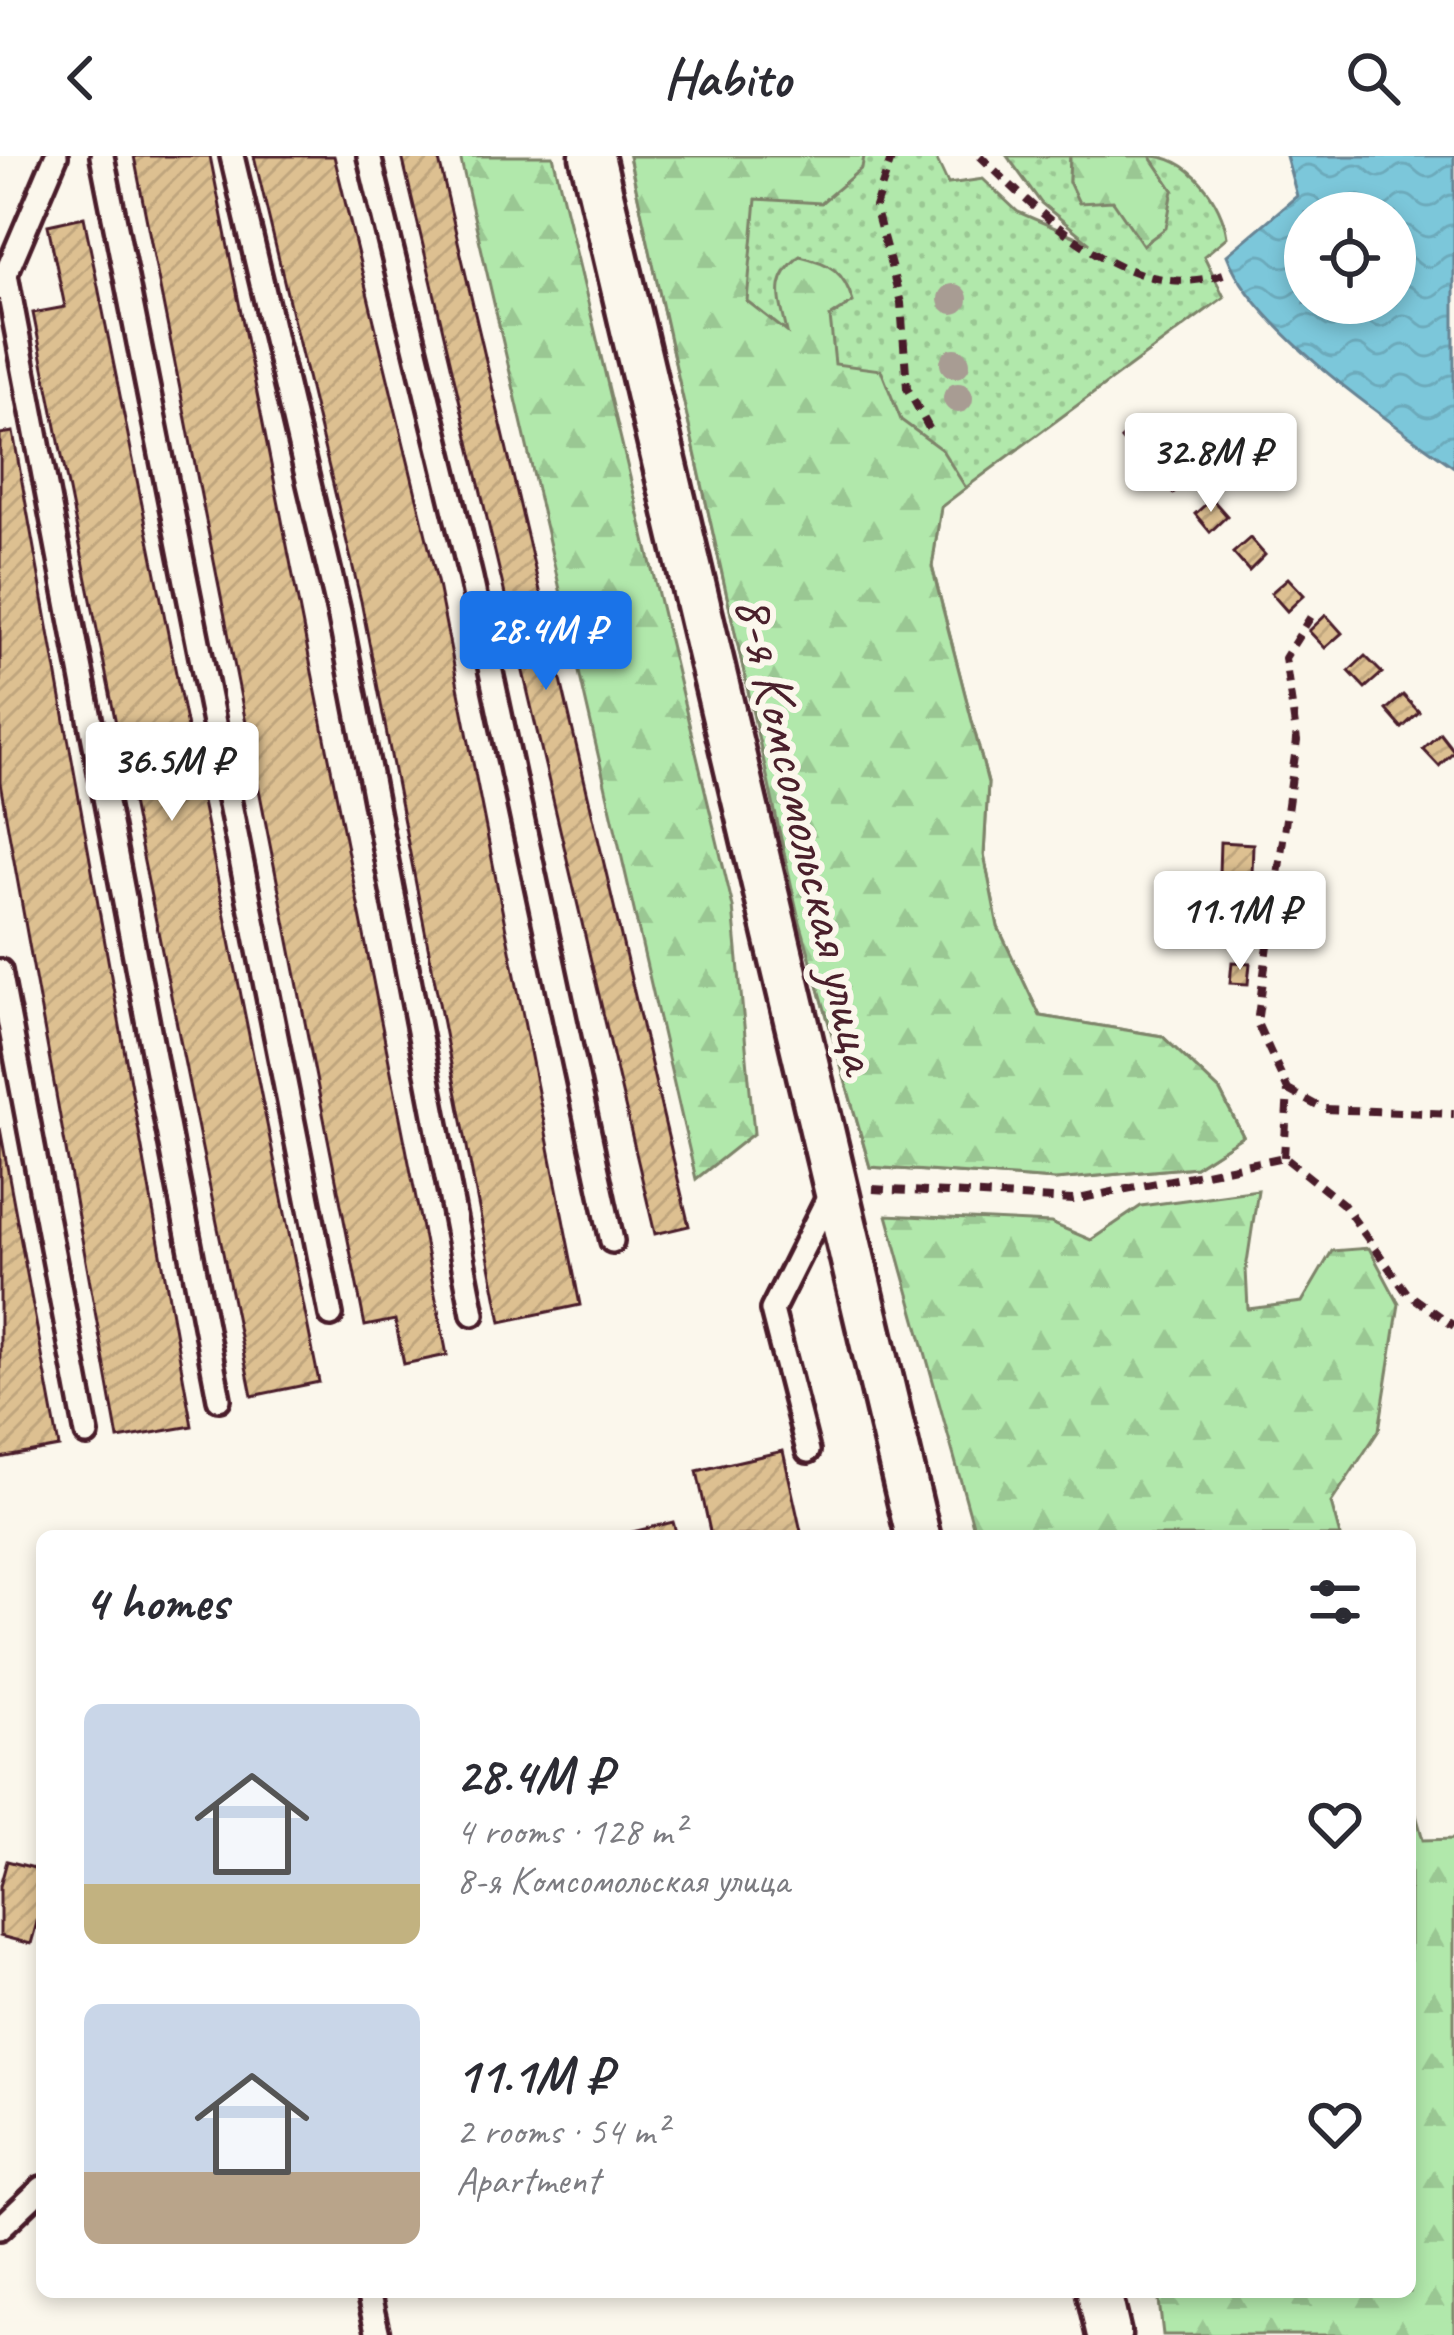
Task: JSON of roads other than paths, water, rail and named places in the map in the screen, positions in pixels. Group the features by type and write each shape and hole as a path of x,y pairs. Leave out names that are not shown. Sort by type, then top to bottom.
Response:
{"street":[{"name":"8-я Комсомольская улица","path":"592,156 917,1530"},
{"path":"1100,2298 1109,2335"}],"lane":[{"path":"56,156 3,282 220,1399"},
{"path":"102,156 331,1315"},
{"path":"232,156 339,612 473,1314"},
{"path":"368,156 472,578 612,1241"},
{"path":"0,971 87,1434"},
{"path":"808,1451 772,1310 834,1186"},
{"path":"0,2228 36,2194"},
{"path":"369,2298 378,2335"}],"water":[{"path":"1286,156 1454,156 1454,467 1293,343 1242,284 1227,255 1284,207 1284,324 1416,324 1416,192 1296,192"}]}
